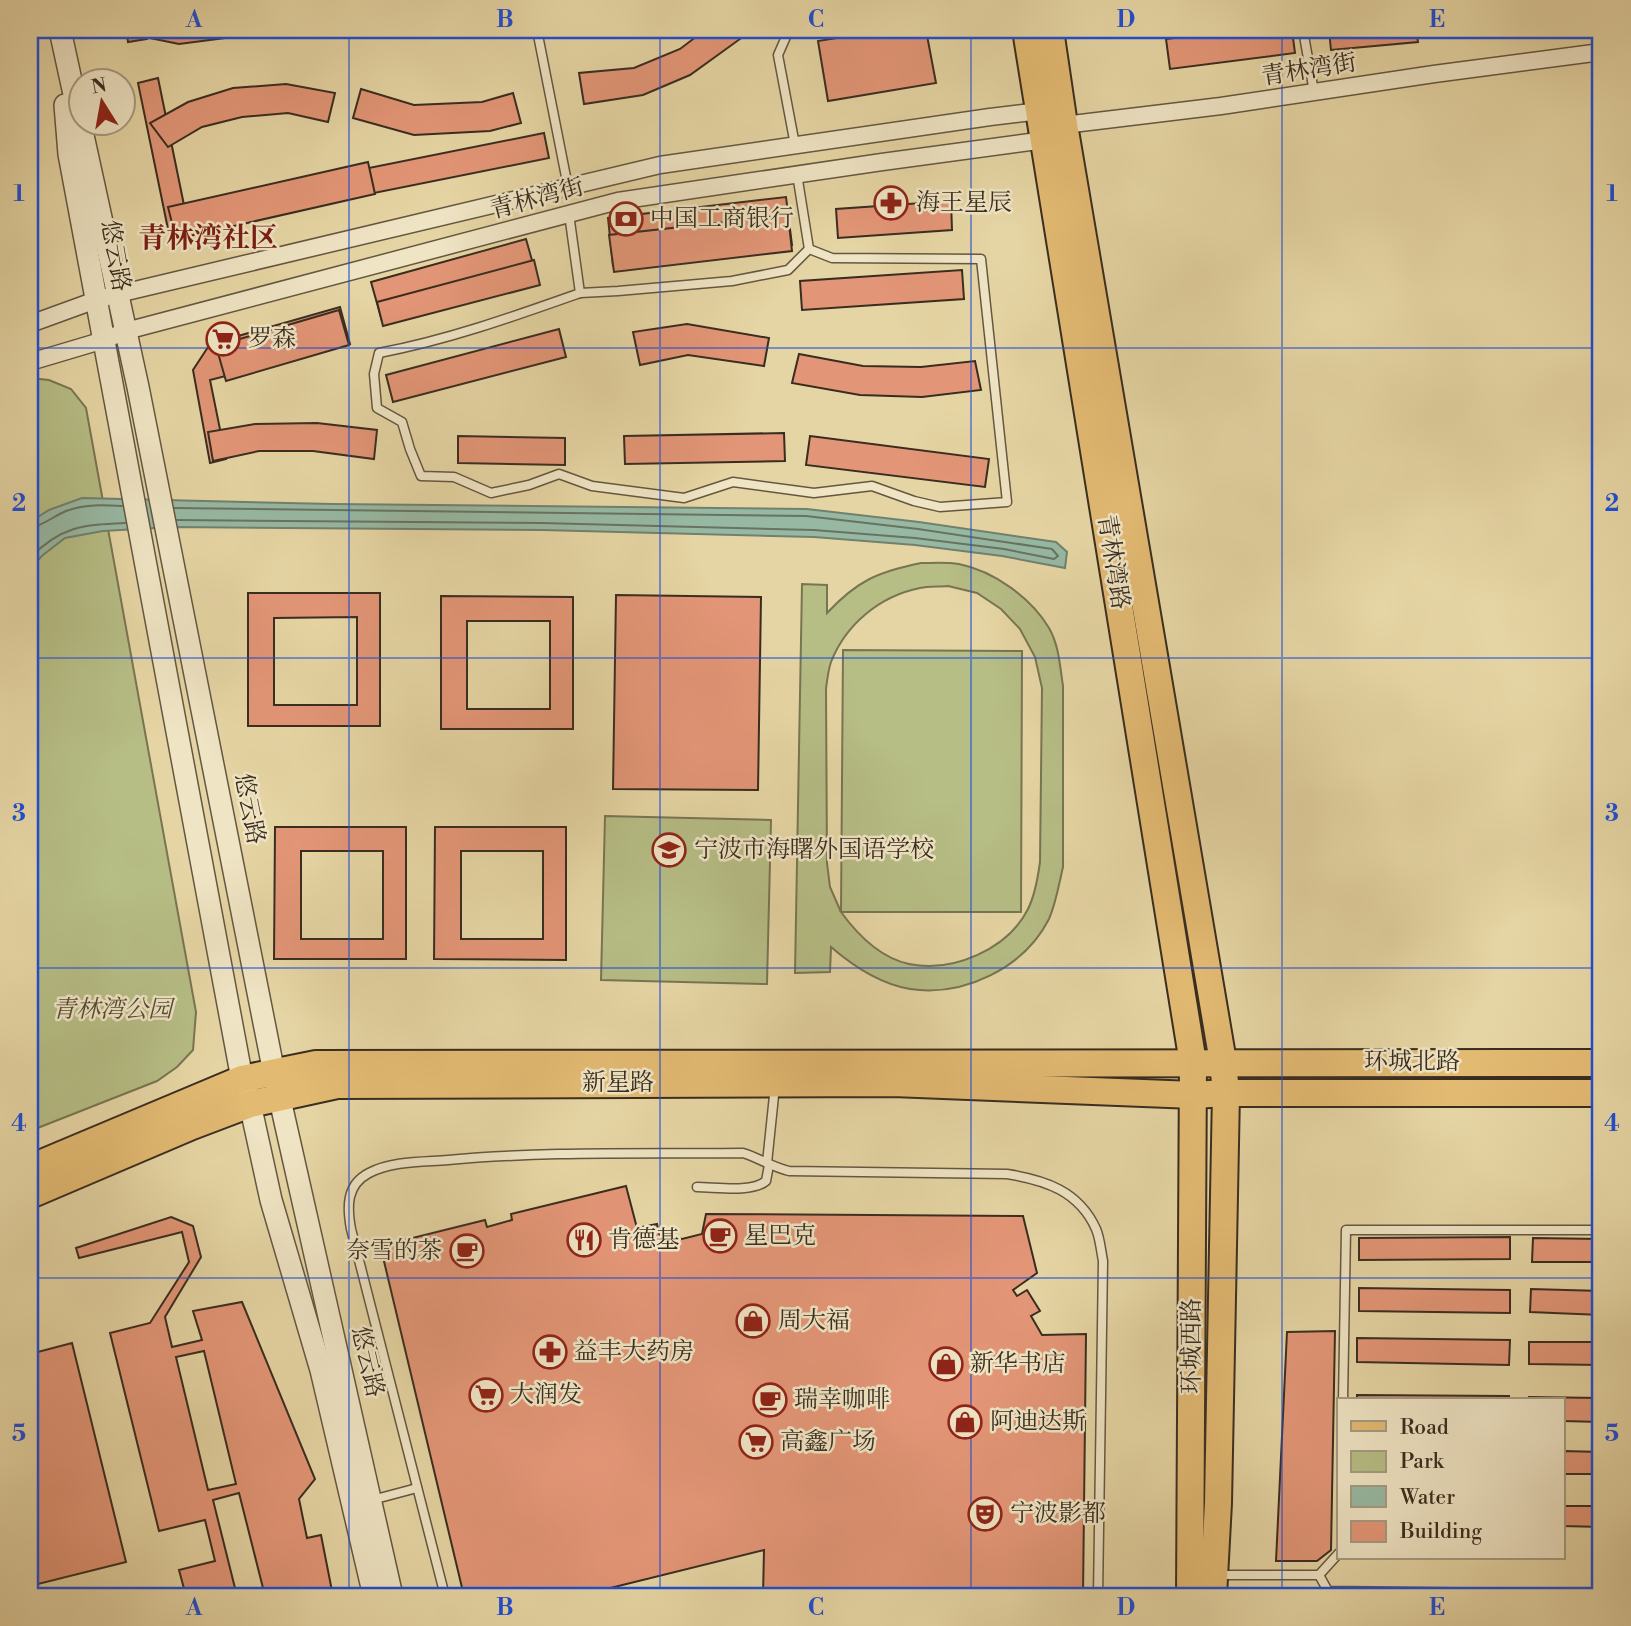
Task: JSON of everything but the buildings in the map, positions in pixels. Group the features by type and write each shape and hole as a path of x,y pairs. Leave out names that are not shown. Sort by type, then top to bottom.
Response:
{"main road":[{"name":"青林湾路","path":"1026,30 1040,111 1055,133 1223,1062 1226,1093 1214,1585"},
{"name":"青林湾路","path":"1050,30 1055,133 1193,1063 1194,1095"},
{"name":"环城北路","path":"1223,1062 1601,1063"},
{"name":"新星路","path":"277,1085 316,1064 356,1063 1223,1062"},
{"name":"新星路","path":"30,1168 246,1092 277,1085 893,1083 1194,1095 1226,1093"},
{"name":"新星路","path":"30,1195 192,1126 246,1092"},
{"name":"环城北路","path":"1226,1093 1601,1093"},
{"name":"环城西路","path":"1190,1596 1194,1095"}],"street":[{"name":"悠云路","path":"59,30 126,331 277,1085 392,1596"},
{"name":"悠云路","path":"59,30 69,154 246,1092 271,1200 321,1370 374,1596"},
{"name":"青林湾街","path":"30,362 126,331 618,201 1221,106 1601,52"},
{"name":"青林湾街","path":"30,324 96,300 660,165 1040,111"}],"lane":[{"path":"537,30 568,187"},
{"path":"789,30 778,55 795,145"},
{"path":"1303,30 1314,92"},
{"path":"797,174 809,248"},
{"path":"569,214 580,293"},
{"path":"809,248 832,258 981,259 1007,502 940,507 872,486 814,493 733,482 684,498 592,486 559,474 529,485 491,493 454,477 421,476 402,422 377,408 374,374 379,353 413,347 580,293 732,281 788,270 809,248"},
{"path":"697,1186 751,1188 761,1186 766,1181 775,1083"},
{"path":"445,1596 351,1229 347,1209 351,1189 367,1174 395,1165 499,1155 743,1153 789,1171 1007,1174 1053,1185 1082,1205 1097,1230 1103,1261 1098,1596"},
{"path":"1343,1398 1346,1230 1601,1230"},
{"path":"371,1500 417,1488"},
{"path":"1214,1585 1319,1575 1337,1555"},
{"path":"1319,1575 1328,1594 1601,1594"}],"green space":[{"name":"青林湾公园","path":"30,378 49,380 71,389 86,408 196,1012 193,1050 177,1067 157,1081 30,1131"},
{"path":"921,563 959,564 998,579 1022,596 1049,628 1057,649 1063,686 1063,867 1049,919 1024,952 1008,965 971,983 930,990 899,987 878,979 831,947 830,972 795,973 802,584 827,585 827,613 859,585 906,566","holes":["948,586 977,593 1001,609 1020,629 1035,657 1042,688 1040,862 1028,909 1007,936 978,955 943,965 926,966 899,961 879,951 854,929 841,912 830,887 827,863 826,689 830,665 837,648 866,614 905,592 923,587"]},
{"path":"843,650 1022,651 1021,912 841,912"},
{"path":"605,816 771,820 767,984 601,980"}],"water":[{"path":"82,498 332,504 807,509 1056,542 1067,552 1065,568 1002,556 915,545 814,537 542,530 173,527 103,531 65,538 30,568 30,522 49,510"}],"place":[{"name":"海王星辰","path":"891,203"},
{"name":"中国工商银行","path":"626,219"},
{"name":"罗森","path":"223,339"},
{"name":"宁波市海曙外国语学校","path":"669,850"},
{"name":"星巴克","path":"720,1236"},
{"name":"肯德基","path":"584,1240"},
{"name":"奈雪的茶","path":"467,1251"},
{"name":"周大福","path":"753,1321"},
{"name":"益丰大药房","path":"550,1352"},
{"name":"新华书店","path":"946,1364"},
{"name":"大润发","path":"486,1395"},
{"name":"瑞幸咖啡","path":"770,1400"},
{"name":"阿迪达斯","path":"965,1422"},
{"name":"高鑫广场","path":"756,1442"},
{"name":"宁波影都","path":"985,1514"}],"district":[{"name":"青林湾社区","path":"208,238"}]}
